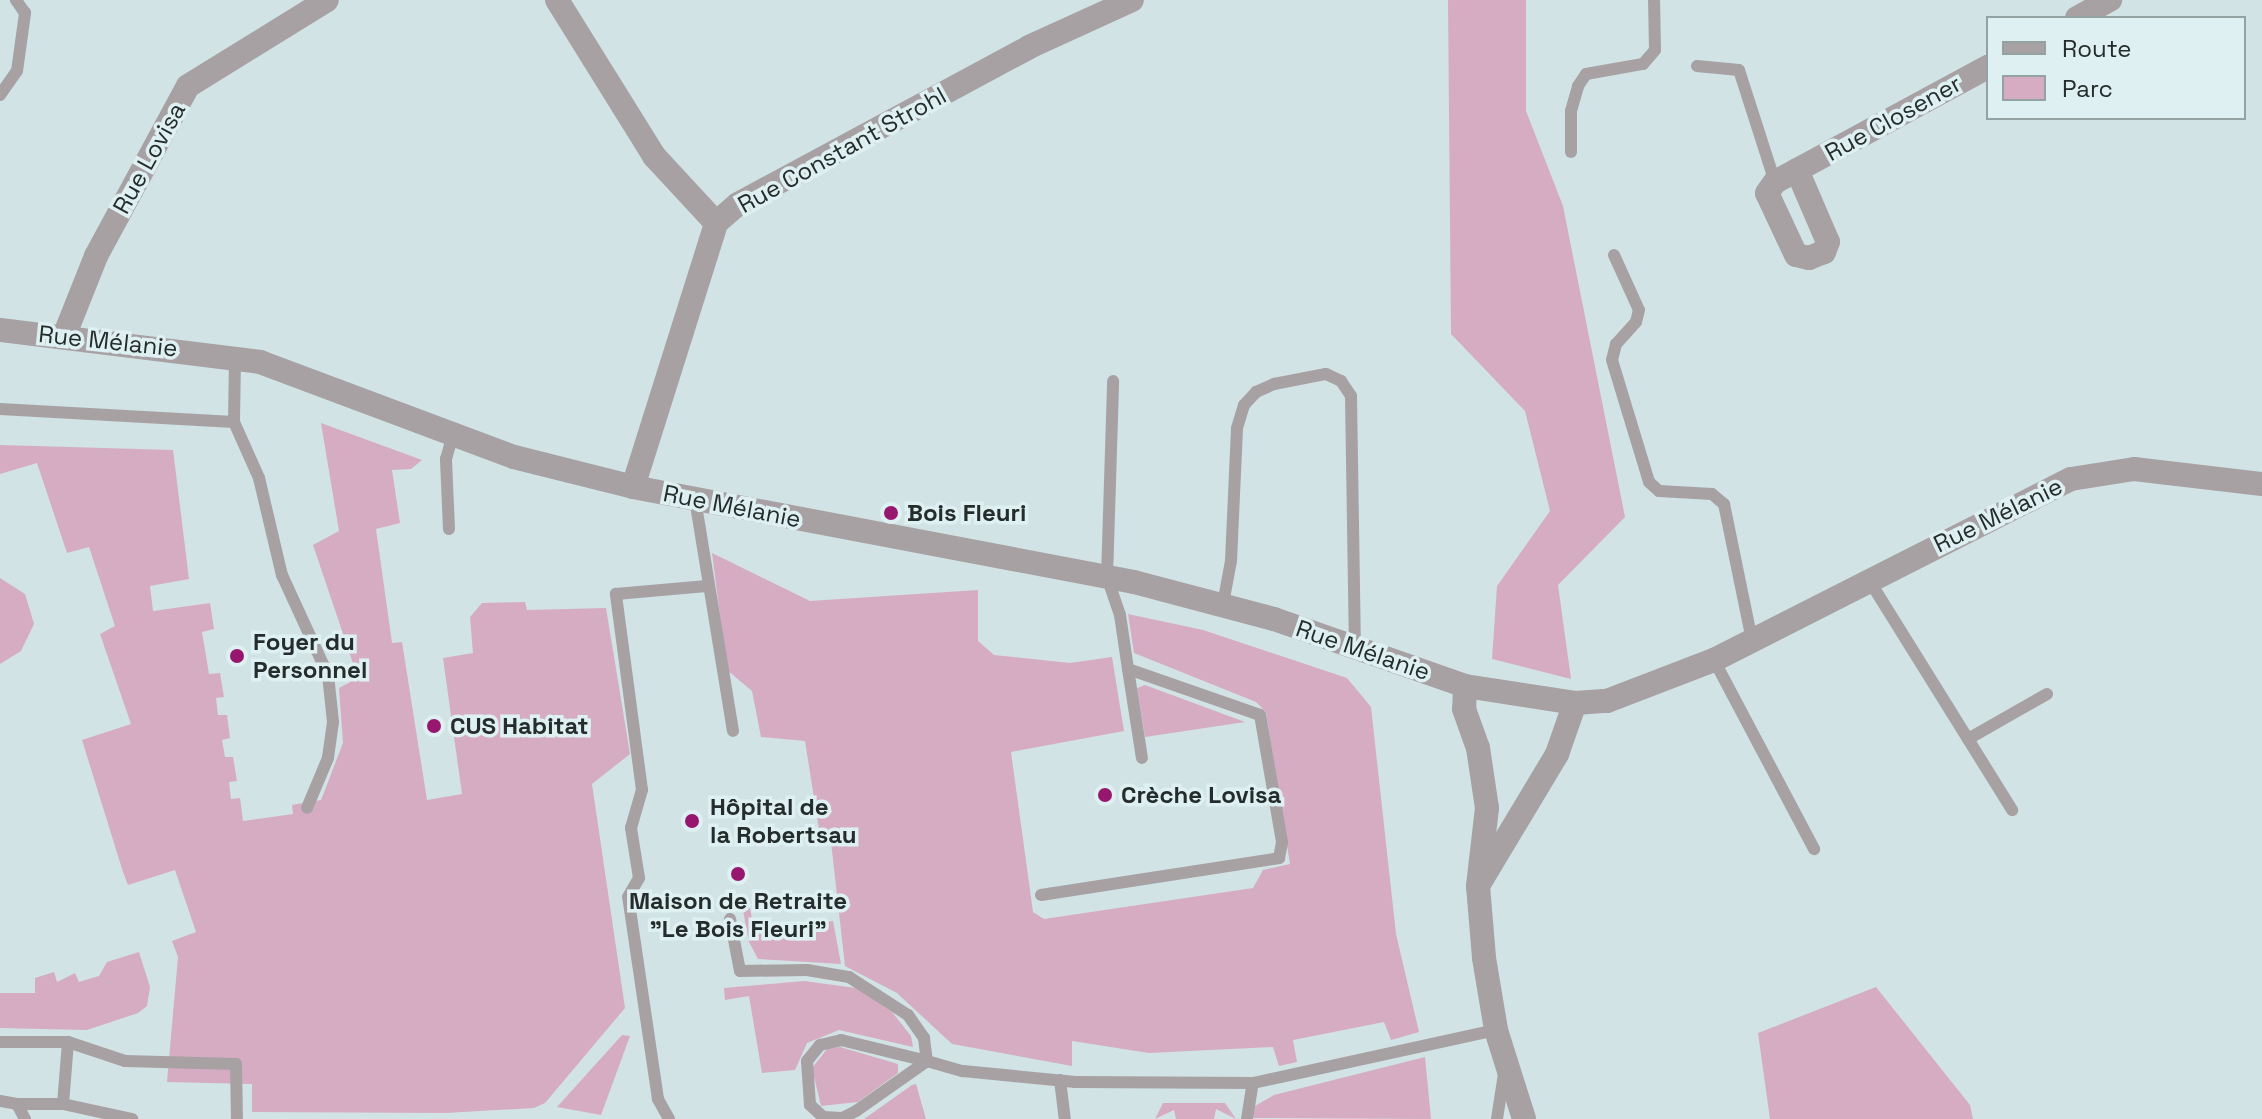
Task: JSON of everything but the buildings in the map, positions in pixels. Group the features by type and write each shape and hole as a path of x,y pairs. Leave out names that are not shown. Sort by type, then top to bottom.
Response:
{"street":[{"name":"Rue Lovisa","path":"65,334 96,256 188,86 327,0"},
{"path":"557,0 654,156 716,223"},
{"name":"Rue Constant Strohl","path":"633,487 716,223 738,204 1090,8 1132,0"},
{"path":"2081,16 2110,0"},
{"name":"Rue Closener","path":"1797,170 1826,228 1824,252 1809,258 1796,255 1767,193 1775,182 1797,170 1986,68"},
{"name":"Rue Mélanie","path":"0,330 65,334 235,357 514,457 633,487 1107,577 1223,604 1465,686 1575,703 1607,701 1714,660 2071,479 2134,469 2262,484"},
{"path":"1465,686 1464,709 1478,748 1487,808 1478,886 1496,1030 1524,1119"},
{"path":"1478,886 1557,754 1575,703"}],"lane":[{"path":"0,95 17,71 25,13 16,0"},
{"path":"1571,152 1571,111 1586,74 1643,64 1655,50 1654,0"},
{"path":"1697,66 1739,70 1775,182"},
{"path":"1614,255 1639,310 1636,322 1616,344 1612,360 1649,482 1659,491 1712,494 1724,504 1752,640"},
{"path":"235,357 234,422 259,478 282,575 328,675 333,722 328,758 307,808"},
{"path":"1223,604 1233,538 1237,428 1244,405 1274,384 1326,374 1341,381 1351,396 1355,647"},
{"path":"1113,381 1107,577 1120,615 1142,758"},
{"path":"0,409 234,422"},
{"path":"449,529 446,459 453,435"},
{"path":"695,499 733,731"},
{"path":"1869,580 2012,810"},
{"path":"669,1119 658,1099 628,897 639,878 631,828 642,790 616,594 707,586"},
{"path":"1714,660 1814,849"},
{"path":"1041,895 1279,858 1282,842 1260,715 1128,669"},
{"path":"1968,739 2047,694"},
{"path":"730,919 740,971 807,970 849,977 908,1015 924,1038 927,1061"},
{"path":"927,1061 842,1118 823,1117 810,1105 807,1061 820,1045 841,1040 927,1061 963,1071 1060,1080 1253,1083 1496,1030"},
{"path":"0,1042 68,1042 125,1061 236,1064 237,1119"},
{"path":"63,1104 68,1042"},
{"path":"1497,1119 1506,1067"},
{"path":"1060,1080 1065,1119"},
{"path":"1247,1119 1253,1083"},
{"path":"0,1101 63,1104 132,1119"},
{"path":"17,1104 25,1119"}],"green space":[{"path":"1448,0 1526,0 1526,111 1563,206 1625,517 1558,585 1571,679 1492,659 1497,586 1550,511 1525,411 1451,334"},
{"path":"321,423 422,460 411,469 392,470 400,523 376,529 392,643 402,642 427,800 462,794 443,658 473,653 470,617 482,603 525,602 527,610 606,608 630,754 592,784 625,1008 545,1103 534,1108 445,1113 252,1112 252,1084 167,1082 178,957 172,941 196,932 175,870 128,885 82,740 131,724 100,634 115,626 89,547 67,553 37,463 0,474 0,445 173,450 189,579 150,586 153,611 210,603 214,629 202,632 209,674 220,673 224,697 216,698 218,715 227,715 230,738 222,740 225,757 233,757 237,781 229,782 231,799 240,798 243,821 293,814 292,805 321,800 343,743 339,688 358,678 313,545 339,531"},
{"path":"712,553 810,601 978,590 978,641 994,655 1070,663 1112,657 1124,731 1011,752 1033,912 1044,919 1253,888 1263,870 1290,864 1266,712 1256,702 1134,653 1128,614 1203,630 1347,678 1371,707 1396,934 1419,1032 1391,1040 1384,1022 1293,1040 1297,1062 1279,1066 1273,1047 1149,1053 1072,1041 1072,1066 952,1044 897,993 845,966 831,842 821,842 805,741 761,737 752,691 727,670"},
{"path":"0,578 25,594 34,624 21,651 0,664"},
{"path":"1145,685 1245,722 1145,737 1137,688"},
{"path":"749,904 755,933 833,921 841,964 758,959 749,942 742,905"},
{"path":"139,952 150,987 147,1006 138,1013 87,1030 0,1028 0,993 35,993 35,978 54,972 57,982 75,973 79,982 99,976 107,962"},
{"path":"804,981 856,988 892,1012 911,1036 913,1047 839,1030 807,1043 795,1070 762,1073 749,996 725,1000 724,988"},
{"path":"1876,987 1970,1105 1973,1119 1770,1119 1758,1033"},
{"path":"622,1035 630,1036 601,1115 557,1107"},
{"path":"840,1047 898,1064 898,1073 858,1102 821,1106 812,1068 827,1049"},
{"path":"1425,1057 1431,1119 1253,1118 1255,1106 1274,1095"},
{"path":"916,1084 926,1119 864,1119 912,1085"},
{"path":"1163,1103 1225,1103 1236,1119 1216,1109 1214,1119 1176,1119 1174,1110 1155,1119"}],"place":[{"name":"Bois Fleuri","path":"891,513"},
{"name":"Foyer du Personnel","path":"237,656"},
{"name":"CUS Habitat","path":"434,726"},
{"name":"Crèche Lovisa","path":"1105,795"},
{"name":"Hôpital de la Robertsau","path":"692,821"},
{"name":"Maison de Retraite \"Le Bois Fleuri\"","path":"738,874"}]}
